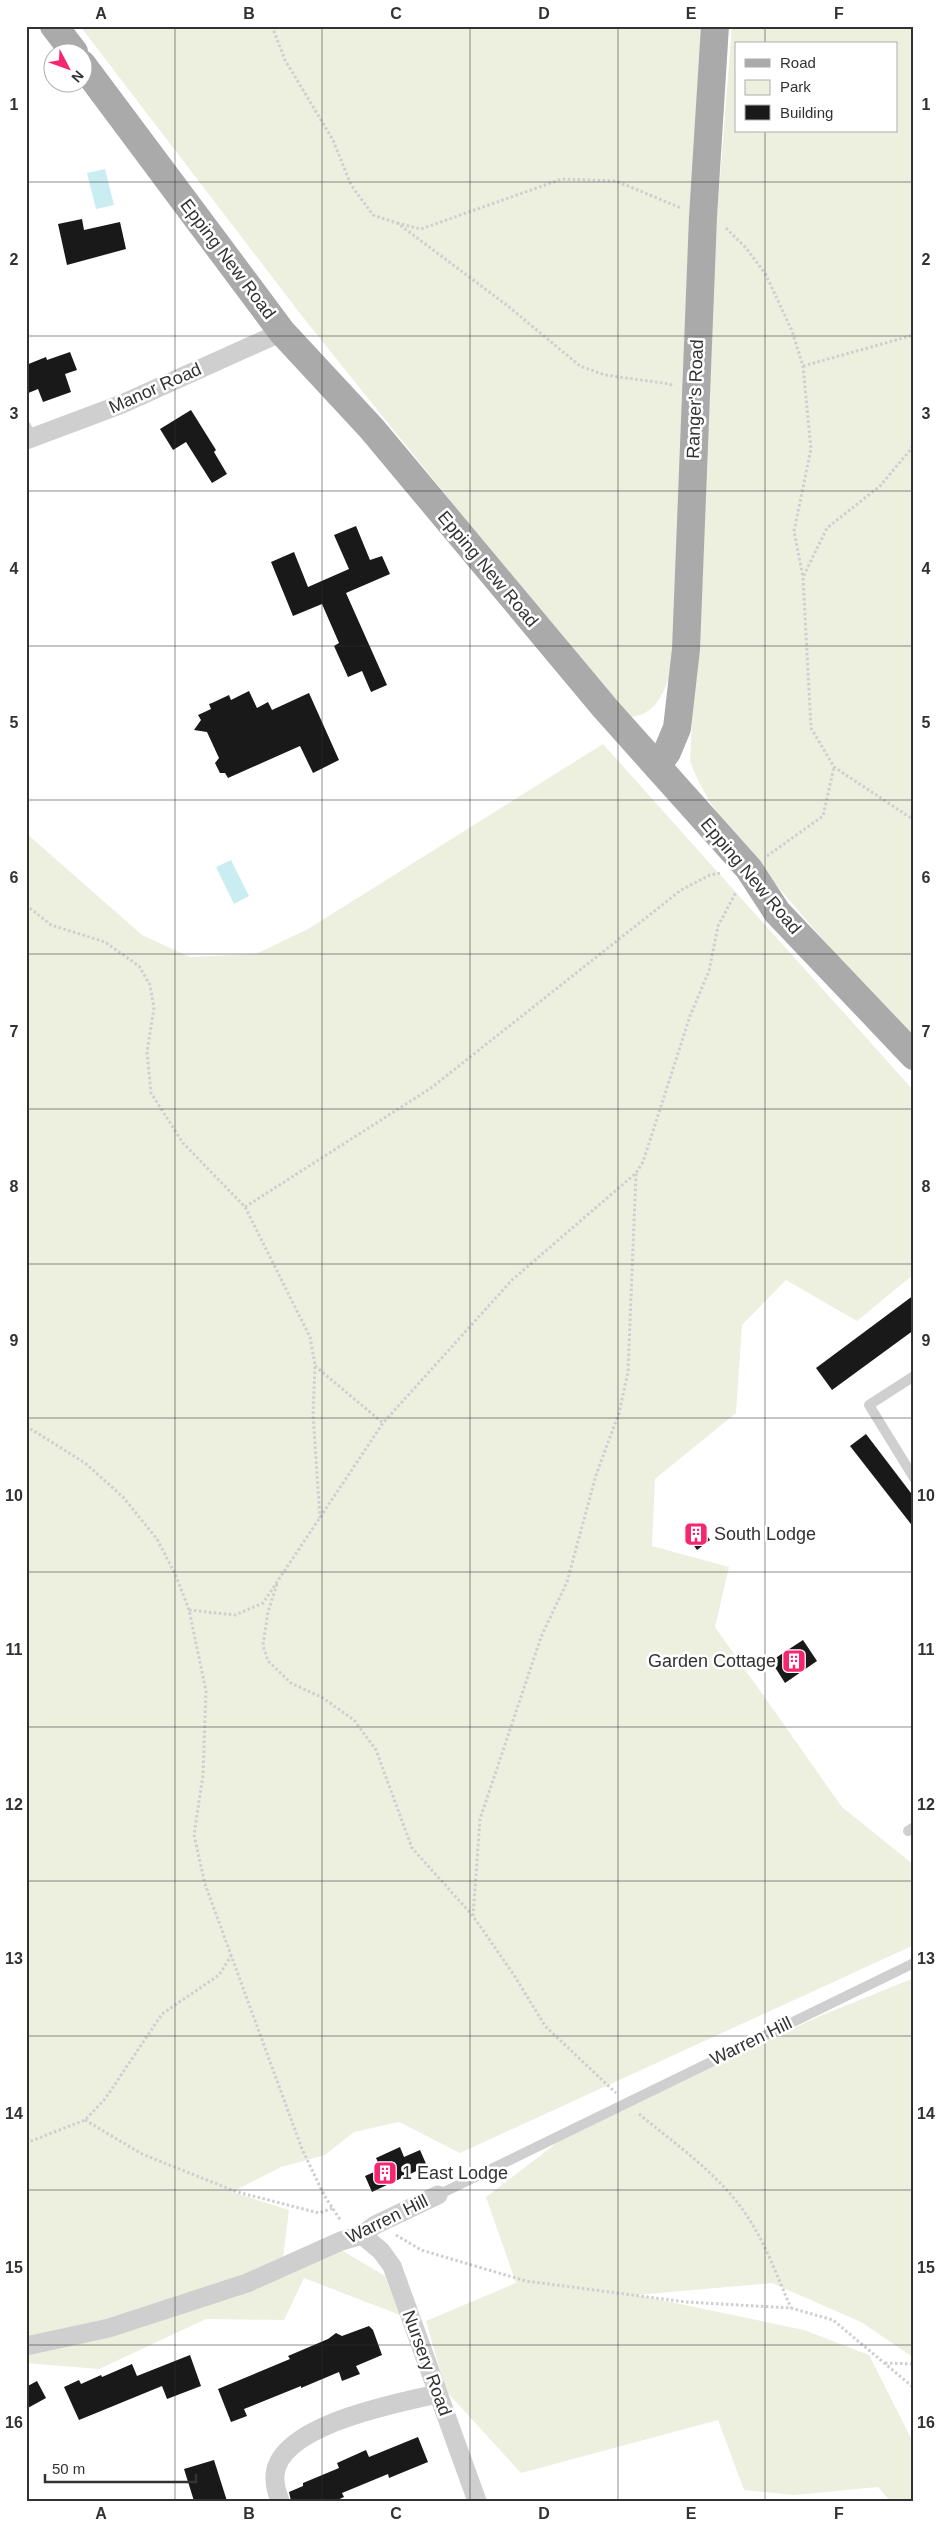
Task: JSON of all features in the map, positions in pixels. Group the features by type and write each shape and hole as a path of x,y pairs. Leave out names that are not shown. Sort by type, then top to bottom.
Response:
{"main road":[{"path":"54,26 66,42"},
{"name":"Ranger's Road","path":"656,766 667,752 677,728 686,649 703,217 715,26"},
{"name":"Epping New Road","path":"92,77 282,332 372,429 598,701 749,869 777,912 914,1056"}],"street":[{"name":"Manor Road","path":"28,434 122,404 282,332"},
{"name":"Warren Hill","path":"26,2346 109,2328 247,2283 363,2232 438,2195"},
{"name":"Nursery Road","path":"363,2232 392,2266 477,2501"},
{"path":"280,2501 276,2490 274,2473 283,2456 307,2433 362,2412 437,2394"}],"lane":[{"path":"914,1376 869,1405 914,1478"},
{"name":"Warren Hill","path":"438,2195 625,2102 914,1963"}],"path":[{"path":"272,26 285,60 333,140 351,185 373,214 404,229 508,306 580,366 605,375 670,384 677,391"},
{"path":"803,366 914,335"},
{"path":"914,441 911,449 880,486 827,528 803,577 811,728 834,767 914,820"},
{"path":"189,1610 235,1615 263,1602 383,1423 512,1280 636,1173 643,1162 690,1016 708,971 718,926 749,869 823,816 834,767"},
{"path":"245,1207 431,1088 681,890 710,875 749,869"},
{"path":"26,905 51,925 105,942 139,966 150,985 154,1008 147,1052 150,1093 183,1143 245,1207 310,1336 315,1365 313,1414 320,1518"},
{"path":"473,1916 480,1819 541,1637 567,1582 596,1475 619,1413 628,1372 636,1173"},
{"path":"315,1365 383,1423"},
{"path":"26,1426 85,1463 124,1497 157,1540 176,1576 189,1610 206,1691 203,1775 194,1835 205,1884 302,2149 332,2208 363,2232 526,2281 686,2302 792,2308 833,2320 914,2388"},
{"path":"278,1579 268,1612 263,1645 268,1661 291,1683 323,1698 354,1720 376,1750 412,1848 473,1916 514,1975 545,2026 625,2102 715,2177 740,2206 759,2234 792,2308"},
{"path":"26,2143 85,2120 105,2099 162,2014 219,1975 231,1956"},
{"path":"85,2120 142,2154 237,2192 319,2213 332,2208"},
{"path":"885,2363 914,2364"}],"green space":[{"path":"80,26 705,26 671,673 665,688 653,707 647,712 631,717 615,706 302,316"},
{"path":"732,26 914,26 914,1043 728,828 707,796 690,761 714,253"},
{"path":"603,744 914,1091 914,1274 857,1321 786,1280 742,1325 736,1413 655,1479 652,1546 729,1567 715,1627 842,1807 914,1865 914,1945 460,2153 399,2122 354,2132 325,2155 281,2167 232,2192 289,2210 283,2258 333,2245 385,2276 400,2315 304,2278 284,2320 206,2319 99,2369 26,2363 26,833 142,935 190,957 256,954 308,929"},
{"path":"914,1978 914,2358 861,2322 772,2283 637,2295 804,2330 869,2355 914,2444 914,2501 890,2501 878,2487 794,2495 744,2490 718,2420 521,2473 446,2391 426,2321 516,2283 486,2197 571,2132 820,2016"}],"water":[{"path":"105,169 114,205 96,209 87,173"},
{"path":"231,860 249,896 234,904 216,867"}],"building":[{"path":"82,219 84,230 120,222 126,249 67,265 58,224"},
{"path":"70,352 77,370 65,374 71,392 43,402 38,389 26,394 26,365 46,357 47,360"},
{"path":"191,410 216,450 214,452 227,474 212,483 186,442 173,450 160,429"},
{"path":"356,526 370,560 382,556 390,574 346,593 387,685 371,692 362,671 348,677 334,646 339,643 322,604 293,616 271,562 294,552 308,587 349,569 334,535"},
{"path":"249,691 257,708 268,702 272,710 309,693 339,760 313,773 300,746 228,778 225,773 220,773 215,763 219,758 207,732 194,730 201,720 198,715 211,709 209,704 229,695 231,700"},
{"path":"914,1295 914,1330 832,1390 816,1368"},
{"path":"866,1434 914,1497 914,1528 850,1446"},
{"name":"South Lodge","path":"699,1525 710,1540 697,1550 686,1534"},
{"name":"Garden Cottage","path":"803,1640 817,1661 785,1683 771,1661"},
{"path":"400,2147 404,2157 420,2150 427,2166 372,2192 365,2176 381,2169 376,2158"},
{"path":"369,2326 373,2330 382,2355 356,2366 360,2374 342,2381 339,2372 301,2388 301,2386 244,2409 247,2416 231,2422 218,2389 290,2359 288,2356 328,2339 336,2333 342,2336"},
{"path":"190,2355 201,2386 167,2399 162,2386 79,2420 64,2387 79,2380 81,2384 101,2375 102,2377 132,2364 137,2376"},
{"path":"37,2381 46,2398 26,2409 26,2387"},
{"path":"418,2437 428,2462 389,2478 388,2474 342,2493 344,2497 335,2501 291,2501 289,2492 303,2486 303,2483 339,2468 337,2463 366,2450 369,2457"},
{"path":"214,2460 227,2501 194,2501 184,2469"}],"place":[{"name":"South Lodge","path":"696,1534"},
{"name":"Garden Cottage","path":"794,1661"},
{"name":"1 East Lodge","path":"385,2173"}]}
